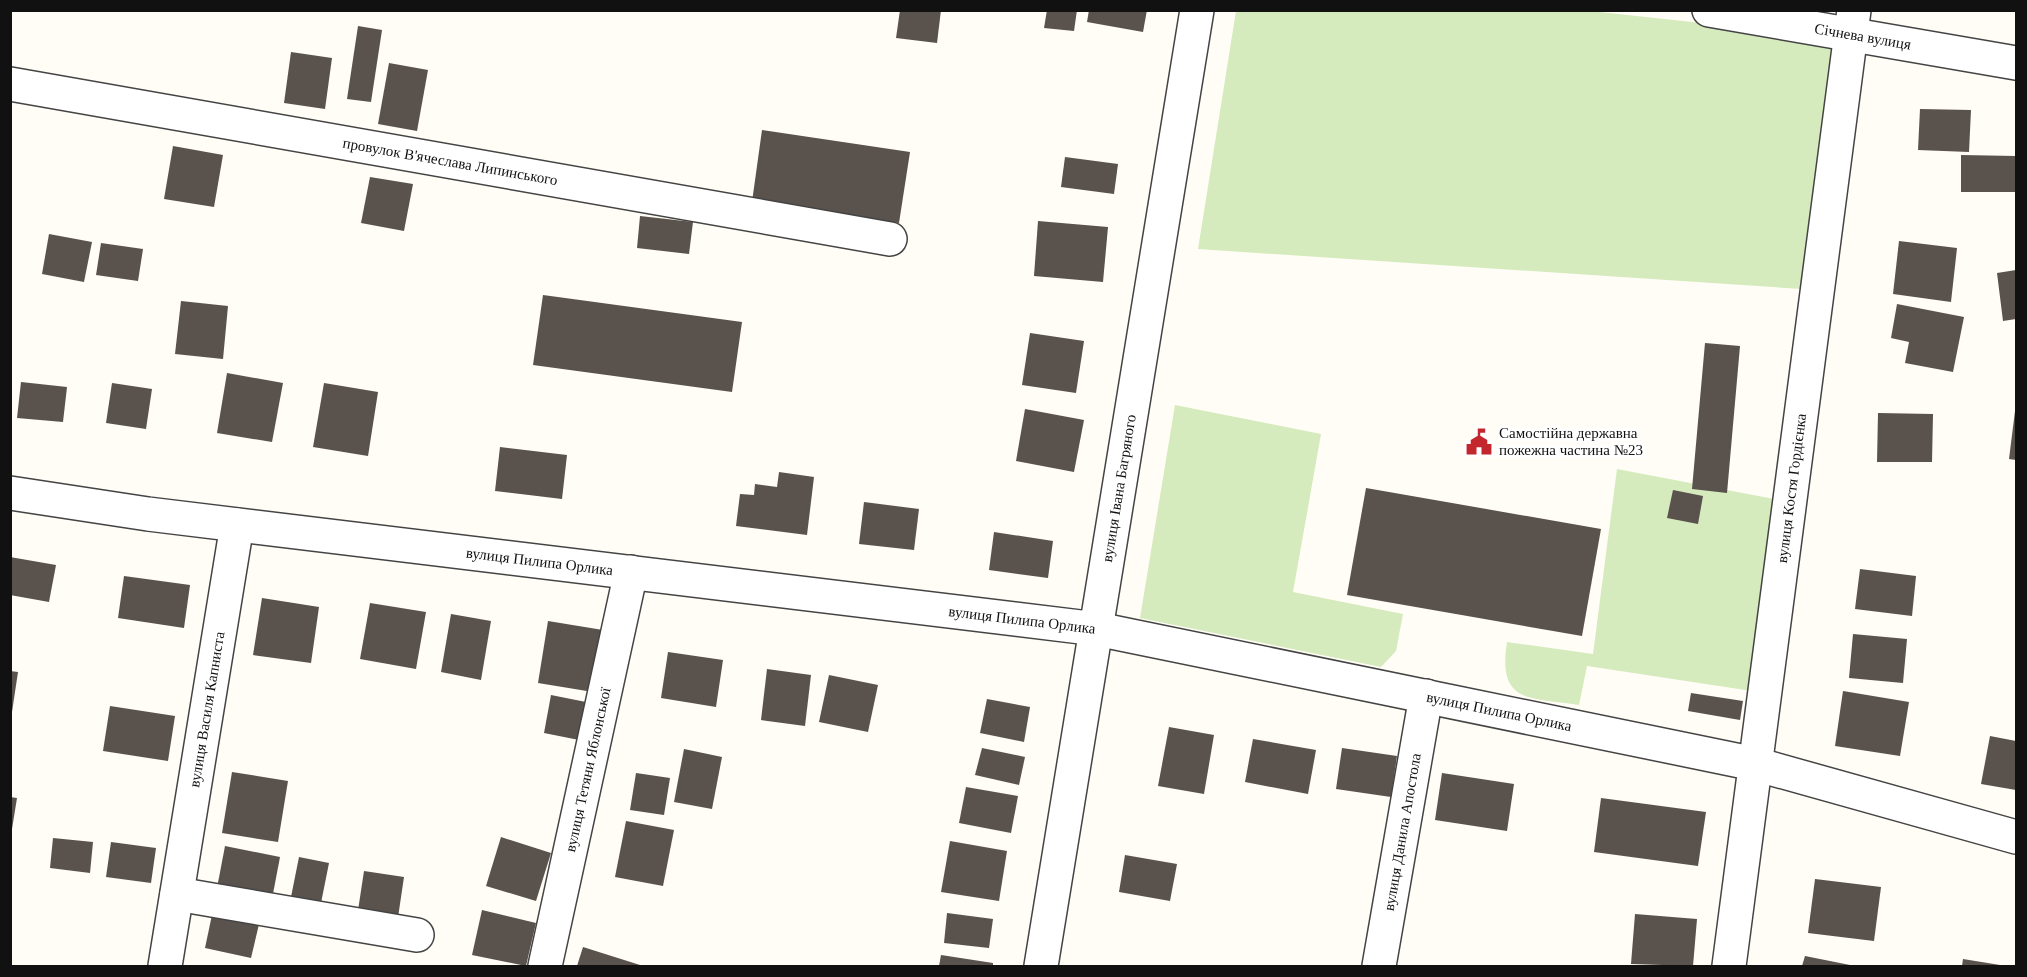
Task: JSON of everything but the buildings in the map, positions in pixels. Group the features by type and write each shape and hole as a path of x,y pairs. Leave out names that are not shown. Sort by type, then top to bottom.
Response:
{"street":[{"name":"вулиця Івана Багряного","path":"1041,966 1197,10"},
{"name":"Січнева вулиця","path":"1709,10 1852,23 2016,63"},
{"name":"вулиця Костя Гордієнка","path":"1729,966 1852,23"},
{"name":"провулок В'ячеслава Липинського","path":"10,84 890,239"},
{"name":"вулиця Пилипа Орлика","path":"10,493 237,525 1097,629 1755,764 2016,837"},
{"name":"вулиця Василя Капниста","path":"165,966 237,525"},
{"name":"вулиця Тетяни Яблонської","path":"545,966 631,572"},
{"name":"вулиця Данила Апостола","path":"1379,966 1426,696"},
{"path":"177,894 417,935"}],"green space":[{"path":"1581,10 1839,38 1817,290 1198,249 1236,11"},
{"path":"1175,405 1321,434 1293,592 1403,614 1396,651 1381,667 1140,618"},
{"path":"1617,469 1774,499 1752,691 1587,666 1579,705 1532,698 1513,688 1507,677 1505,662 1507,642 1593,654"}],"place":[{"name":"Самостійна державна пожежна частина №23","path":"1479,442"}]}
